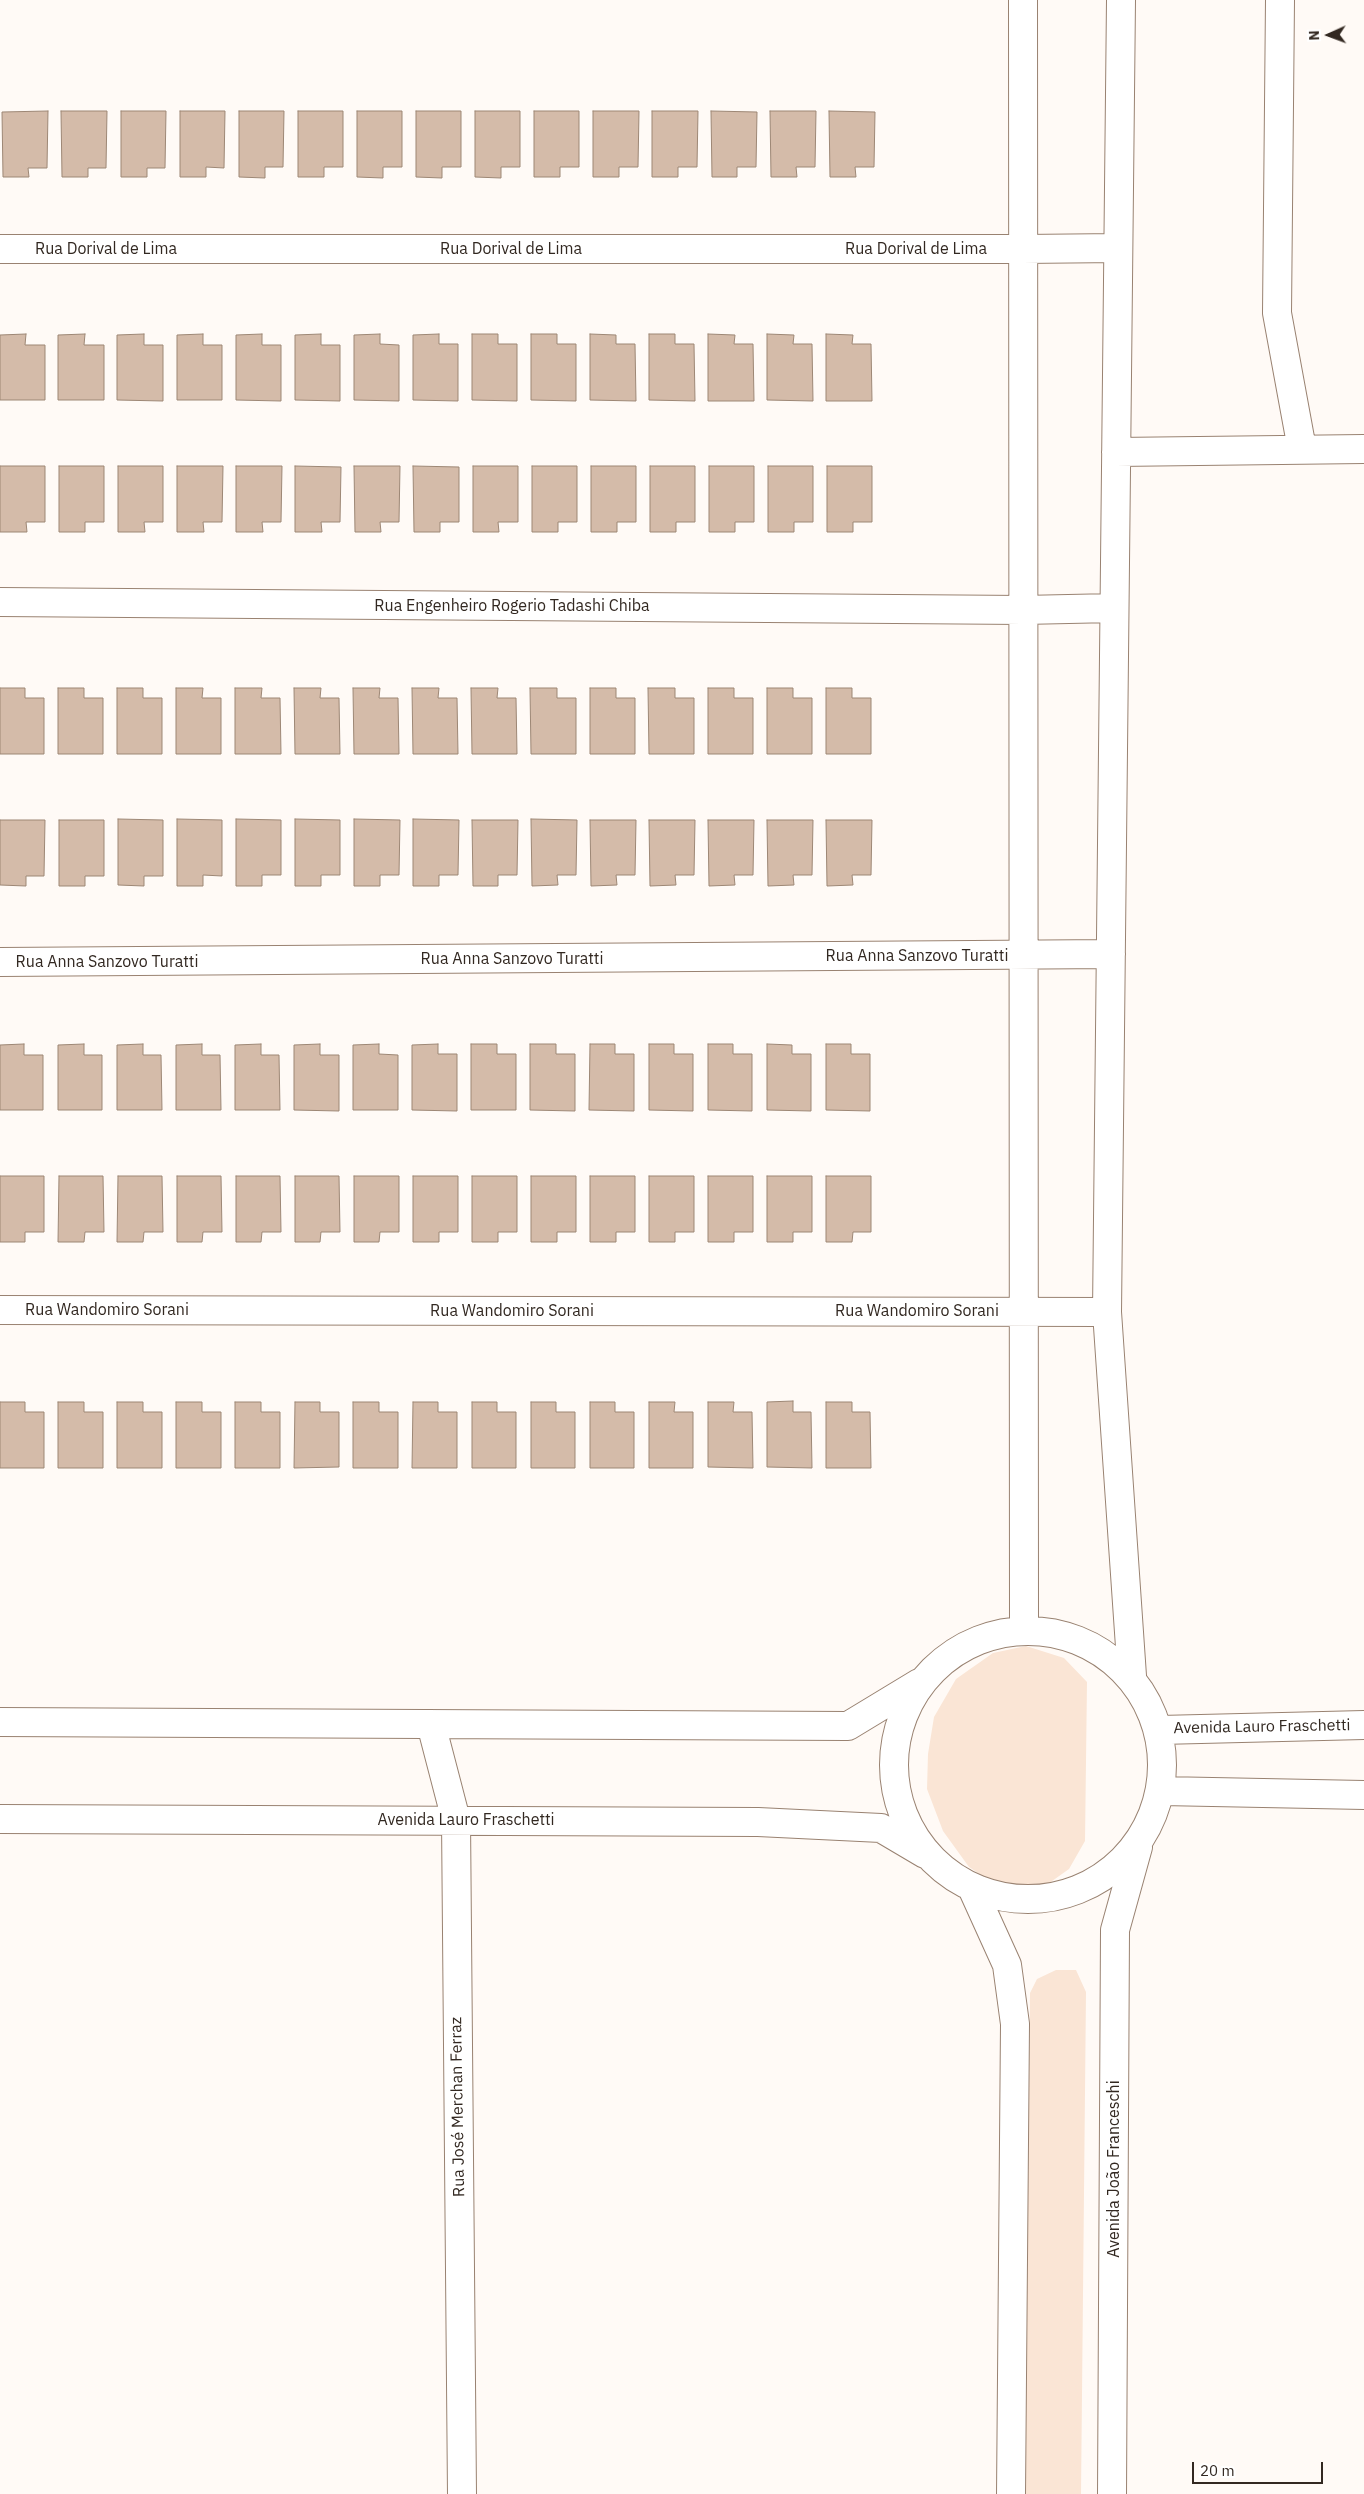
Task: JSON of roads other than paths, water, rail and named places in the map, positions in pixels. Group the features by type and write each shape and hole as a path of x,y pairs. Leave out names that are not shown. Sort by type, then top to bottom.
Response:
{"street":[{"path":"1023,0 1024,1628"},
{"path":"1121,0 1107,1312 1132,1676 1160,1730 1162,1791 1364,1795"},
{"path":"1280,0 1276,313 1302,449"},
{"name":"Rua Dorival de Lima","path":"0,249 1023,250 1118,248"},
{"path":"1116,452 1364,449"},
{"name":"Rua Engenheiro Rogerio Tadashi Chiba","path":"0,602 1023,610 1114,608"},
{"name":"Rua Anna Sanzovo Turatti","path":"0,962 1111,954"},
{"name":"Rua Wandomiro Sorani","path":"0,1310 1107,1312"},
{"path":"0,1722 848,1726 919,1683 964,1644 1024,1628 1083,1640 1132,1676"},
{"path":"919,1683 894,1739 896,1800 924,1854"},
{"name":"Rua José Merchan Ferraz","path":"431,1724 456,1820 462,2494"},
{"name":"Avenida Lauro Fraschetti","path":"1160,1730 1364,1725"},
{"name":"Avenida João Franceschi","path":"1112,2494 1115,1930 1138,1847 1162,1791"},
{"name":"Avenida Lauro Fraschetti","path":"0,1819 758,1822 881,1828 924,1854 973,1890"},
{"path":"973,1890 1033,1902 1091,1887 1138,1847"},
{"path":"973,1890 1007,1965 1015,2024 1011,2494"}]}
